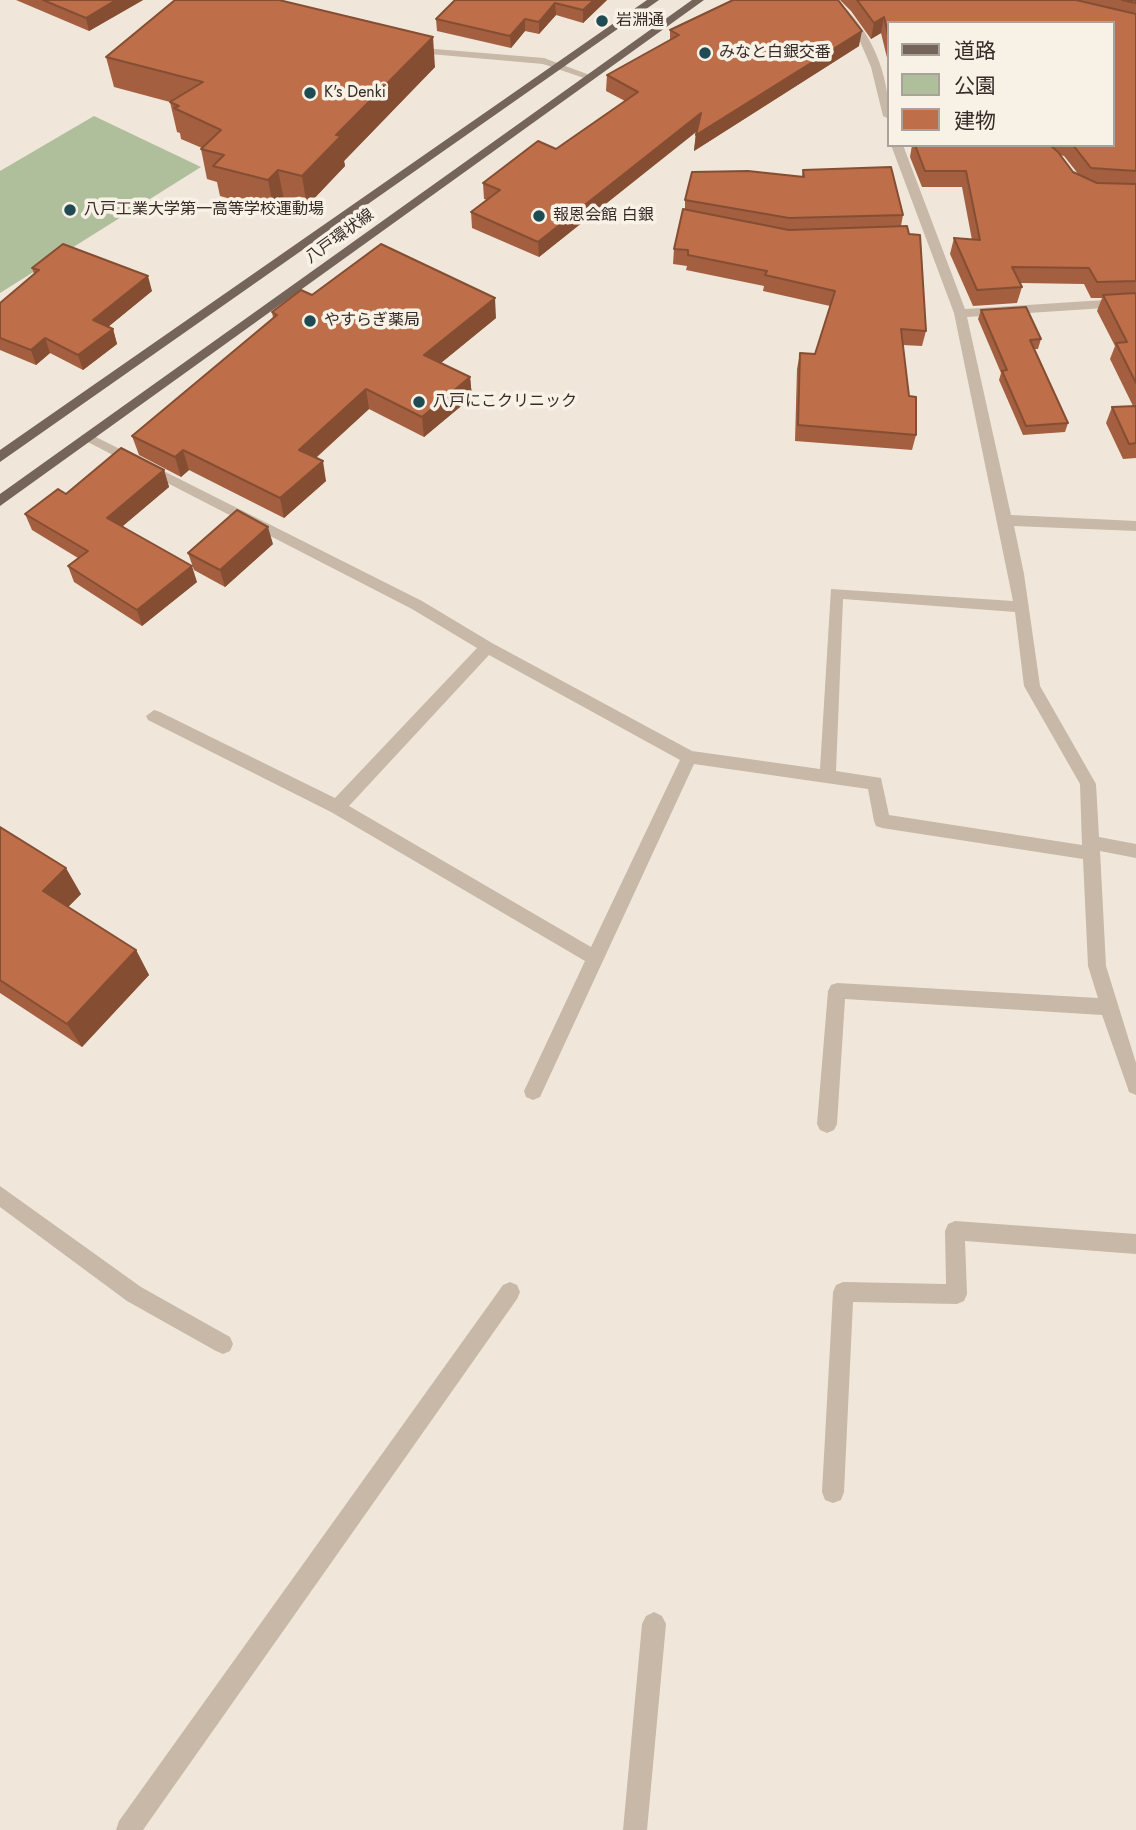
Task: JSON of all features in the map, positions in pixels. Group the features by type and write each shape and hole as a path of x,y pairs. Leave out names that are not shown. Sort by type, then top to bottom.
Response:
{"main road":[{"name":"八戸環状線","path":"0,501 699,0"},
{"name":"八戸環状線","path":"0,457 650,1"}],"street":[{"path":"831,0 845,12 877,50 888,110"},
{"path":"402,49 544,61 590,77"},
{"path":"901,148 922,234 960,313 1003,520 1017,574 1032,685 1088,785 1097,966 1124,1057 1136,1086"},
{"path":"960,313 1136,302"},
{"path":"88,438 418,605 487,647 689,757 875,783 882,821 1136,851"},
{"path":"1003,520 1136,526"},
{"path":"828,777 836,593 1021,607"},
{"path":"337,807 487,647"},
{"path":"154,716 337,807 595,958"},
{"path":"533,1091 689,757"},
{"path":"827,1124 837,991 1108,1007"},
{"path":"0,1195 134,1294 223,1344"},
{"path":"833,1492 843,1292 957,1293 956,1231 1136,1244"},
{"path":"128,1830 510,1292"},
{"path":"635,1830 654,1624"}],"green space":[{"name":"八戸工業大学第一高等学校運動場","path":"94,116 201,167 0,293 0,171"}],"building":[{"path":"43,0 116,0 86,18"},
{"path":"175,0 279,0 433,37 336,135 341,136 302,176 278,170 268,180 213,166 224,155 201,149 221,130 174,108 179,106 170,102 203,82 106,57"},
{"path":"455,0 594,0 583,10 555,3 539,22 525,19 510,36 436,19"},
{"path":"733,0 838,0 862,31 696,135 701,113 538,242 471,212 500,190 483,183 538,141 556,149 638,92 607,75 679,35 670,30"},
{"path":"857,0 1076,0 1136,14 1136,171 1091,168 1075,147 1115,147 1115,21 888,21 888,35 884,17 874,23"},
{"path":"916,147 1052,147 1073,172 1097,183 1136,184 1136,281 1097,282 1089,268 1012,267 1022,287 977,290 954,238 980,240 966,171 925,171"},
{"path":"891,167 903,215 789,218 685,200 692,172 748,171 804,177 803,170"},
{"path":"683,209 789,230 907,226 909,234 920,235 926,331 901,329 909,396 916,397 916,435 798,425 800,353 815,354 835,291 765,275 767,271 688,255 688,250 674,249"},
{"path":"63,244 148,276 93,320 113,329 78,355 45,338 31,350 0,338 0,303 39,270 32,268"},
{"path":"381,244 495,298 424,355 470,377 422,417 366,389 299,450 323,461 280,498 183,450 175,457 132,436 277,315 272,312 301,290 312,295"},
{"path":"1136,293 1136,383 1116,343 1127,342 1103,295"},
{"path":"1026,307 1041,339 1030,340 1068,423 1026,426 1002,371 1007,370 981,310"},
{"path":"1136,406 1136,443 1129,444 1112,407"},
{"path":"121,448 164,470 107,518 192,566 137,610 68,566 88,551 25,514 58,489 66,494"},
{"path":"237,510 268,527 220,570 188,553"},
{"path":"0,827 66,868 43,891 136,950 67,1024 0,980"}],"place":[{"name":"岩淵通","path":"602,21"},
{"name":"みなと白銀交番","path":"705,53"},
{"name":"K's Denki","path":"310,93"},
{"name":"八戸工業大学第一高等学校運動場","path":"70,210"},
{"name":"報恩会館 白銀","path":"539,216"},
{"name":"やすらぎ薬局","path":"310,321"},
{"name":"八戸にこクリニック","path":"419,402"}]}
